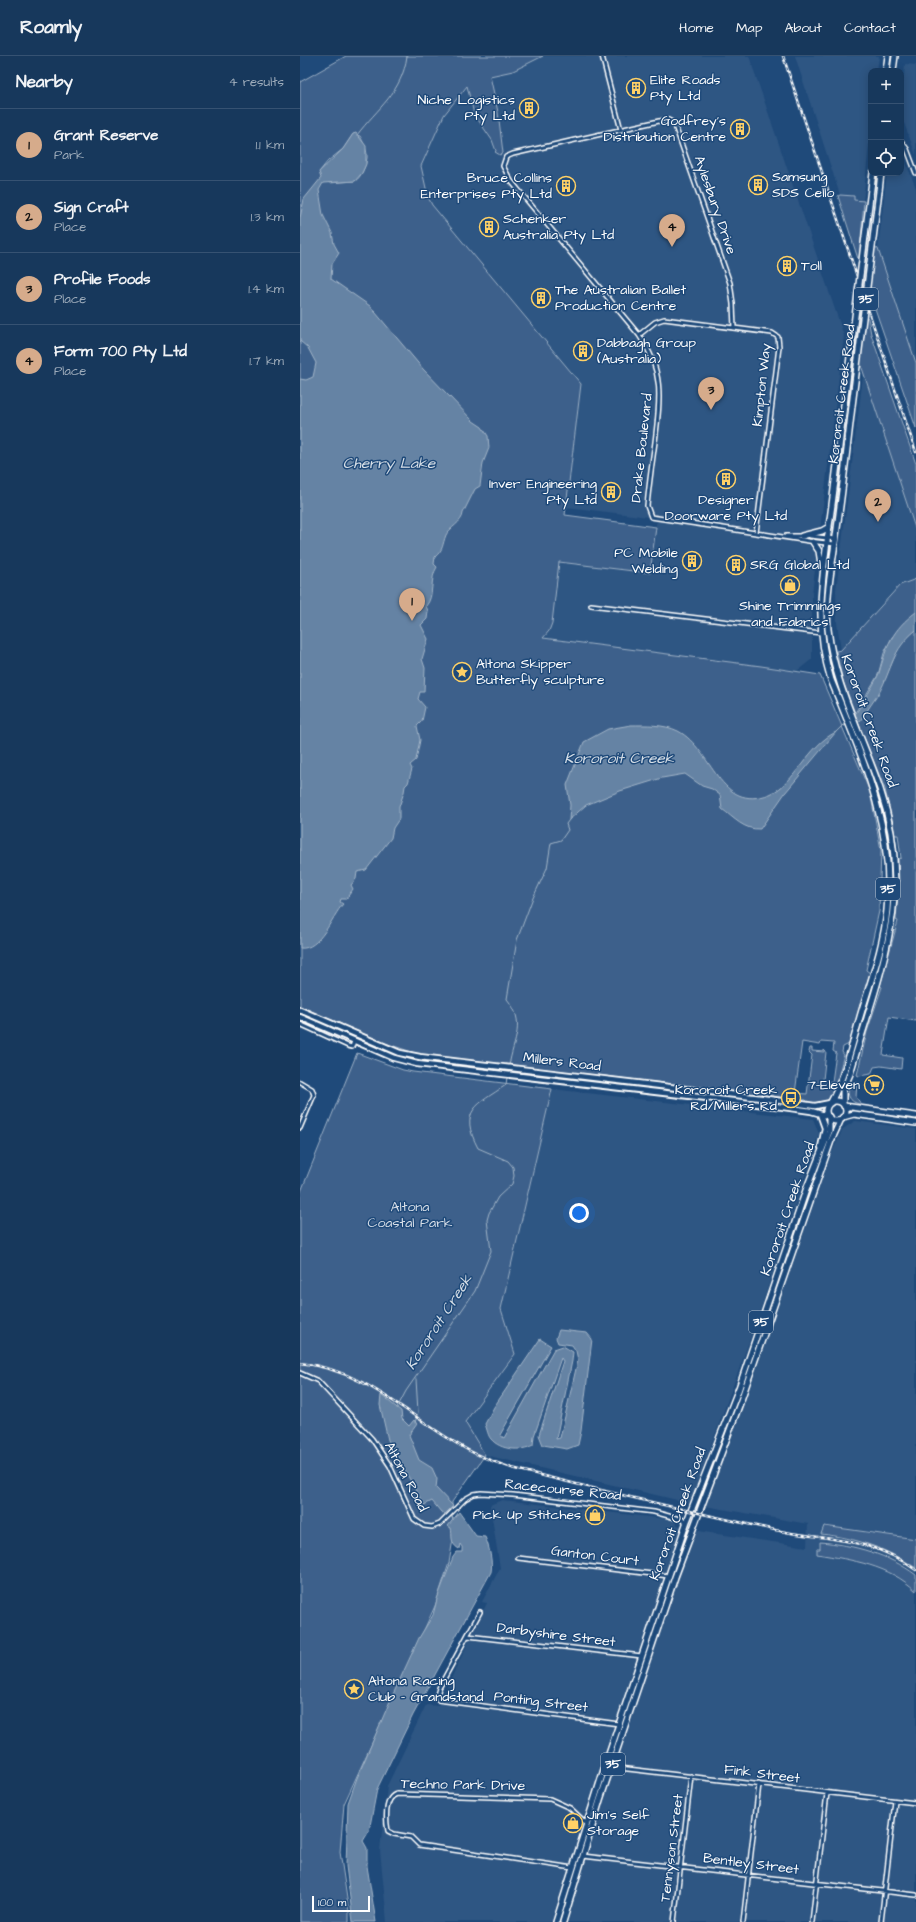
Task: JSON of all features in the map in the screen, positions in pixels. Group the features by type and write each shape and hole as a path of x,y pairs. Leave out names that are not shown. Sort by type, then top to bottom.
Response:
{"main road":[{"path":"886,68 888,56"},
{"path":"893,68 895,56"},
{"name":"Kororoit Creek Road","path":"831,1103 840,1083 876,963 887,911 888,873 884,832 872,784 826,662 821,633 820,594 873,176"},
{"name":"Kororoit Creek Road","path":"844,1105 843,1090 850,1074 888,947 895,903 895,858 891,829 880,789 847,704 833,662 828,626 827,602 881,176"},
{"path":"802,536 822,532 829,527"},
{"path":"814,542 819,551 821,579"},
{"name":"Millers Road","path":"300,1010 400,1053 476,1064 761,1098 815,1106 831,1103"},
{"name":"Millers Road","path":"300,1017 354,1041 408,1062 785,1108 828,1116"},
{"path":"354,1041 356,1034"},
{"path":"831,1103 838,1101 844,1105 916,1116"},
{"name":"35","path":"828,1116 827,1108 831,1103"},
{"name":"35","path":"842,1118 845,1112 844,1105"},
{"path":"820,1114 824,1128 820,1151"},
{"path":"828,1116 835,1120 854,1114 916,1123"},
{"name":"Kororoit Creek Road","path":"556,1922 586,1823 687,1521 739,1388 814,1168 829,1132 828,1116"},
{"name":"Kororoit Creek Road","path":"563,1922 583,1856 675,1577 740,1403 834,1132 842,1118"},
{"path":"814,1168 822,1166"},
{"path":"784,1256 790,1258"},
{"path":"704,1476 711,1478"},
{"path":"701,1484 708,1487"},
{"path":"669,1576 675,1577"},
{"path":"659,1605 665,1607"},
{"path":"642,1656 648,1658"}],"street":[{"path":"602,56 621,130"},
{"name":"Aylesbury Drive","path":"504,160 513,154 664,120 671,121 676,125 730,283 734,328"},
{"path":"904,145 916,173"},
{"name":"Drake Boulevard","path":"504,160 504,170 511,181 639,335 655,364 660,395 647,506 648,514 651,517 660,520 756,533 802,536 827,541"},
{"name":"Kimpton Way","path":"639,335 655,322 664,319 774,334 778,337 779,343 756,533"},
{"name":"Drake Boulevard","path":"778,535 814,542 835,541"},
{"path":"591,605 821,633"},
{"path":"300,1024 348,1046 352,1047 354,1041"},
{"path":"300,1082 312,1089 314,1094 300,1128"},
{"name":"Altona Road","path":"300,1373 318,1381 376,1444 390,1466 412,1516 417,1522 424,1526 432,1527 446,1520"},
{"name":"Racecourse Road","path":"446,1520 459,1505 470,1496 478,1493 654,1512 687,1521"},
{"name":"Ganton Court","path":"518,1558 669,1576"},
{"path":"468,1636 480,1612"},
{"name":"Darbyshire Street","path":"468,1636 642,1656"},
{"name":"Ponting Street","path":"468,1636 439,1688 437,1698 444,1702 620,1724"},
{"name":"Fink Street","path":"605,1766 916,1803"},
{"name":"Tennyson Street","path":"674,1922 691,1776"},
{"path":"743,1922 759,1784"},
{"path":"812,1922 827,1792"},
{"name":"Techno Park Drive","path":"573,1868 419,1845 411,1837 394,1834 388,1831 388,1800 396,1794 550,1798 570,1808 586,1823"},
{"path":"881,1922 895,1801"},
{"name":"Bentley Street","path":"583,1856 916,1895"}],"shaded area":[{"path":"543,56 749,56 844,336 812,594 812,659 797,671 543,638 552,623 558,562 650,573 657,518 566,507 581,384 432,205 428,197 421,165 444,115 467,85 474,114 492,140 495,152 500,155 498,112 490,76 513,71"},
{"path":"795,56 879,56 877,68 868,68 868,154 863,201 854,200 854,196 840,195"},
{"path":"905,64 916,65 916,155 904,123"},
{"path":"904,158 916,188 916,364 878,249 887,176 904,176"},
{"path":"864,369 916,531 916,579 900,585 841,650 837,623 836,590"},
{"path":"552,1089 813,1119 819,1133 756,1323 690,1503 485,1455 465,1422 515,1354 501,1309"},
{"path":"855,1121 916,1129 916,1539 824,1526 821,1534 850,1538 874,1545 916,1568 916,1575 886,1558 820,1542 817,1554 868,1563 906,1581 916,1591 916,1922 387,1922 380,1850 387,1786 426,1705 438,1706 487,1603 482,1602 500,1568 490,1505 502,1500 674,1520 677,1525 704,1532 807,1547 808,1524 705,1506 734,1432 832,1152 843,1129"}],"green space":[{"path":"346,56 543,56 513,71 490,76 498,112 503,153 500,155 495,152 496,151 492,140 474,114 467,86 444,115 421,166 428,197 432,205 581,384 565,515 656,527 650,573 559,562 552,623 549,631 543,638 820,675 870,792 881,850 879,911 866,970 870,973 849,1044 843,1047 842,1052 844,1055 833,1093 827,1101 813,1104 806,1100 418,1054 385,1043 300,1006 300,82","holes":["353,134 360,136 366,150 367,158 363,171 355,181 329,183 319,172 328,161 343,149","802,1042 820,1045 821,1042 834,1043 833,1051 836,1053 832,1082 823,1080 826,1052 824,1050 824,1052 812,1051 812,1048 810,1048 809,1052 812,1055 807,1094 795,1093"]},
{"path":"838,196 854,196 854,200 864,201 859,262"},
{"path":"874,246 878,249 916,363 916,428 869,291"},
{"path":"865,316 868,318 871,334 916,464 916,531 860,362"},
{"path":"916,579 916,612 892,637 884,653 878,675 855,713 843,681 836,651 841,650 900,585"},
{"path":"916,630 916,1021 889,1017 883,1055 902,1058 901,1069 881,1066 874,1067 871,1074 859,1076 857,1075 867,1032 882,987 880,986 898,921 896,920 899,880 898,859 901,858 898,835 895,835 885,789 858,722 883,684 898,649 904,640"},
{"path":"361,1040 410,1057 506,1070 506,1072 451,1067 412,1061 377,1049"},
{"name":"Altona Coastal Park","path":"357,1053 403,1070 413,1072 552,1089 501,1309 515,1354 465,1422 485,1455 452,1502 453,1539 449,1563 435,1606 344,1804 340,1852 349,1912 349,1922 300,1922 300,1194"},
{"path":"511,1070 776,1102 821,1109 821,1111 510,1073"},
{"path":"851,1083 857,1083 856,1097 861,1104 854,1102 849,1097 848,1090"},
{"path":"824,1526 916,1539 916,1568 893,1555 859,1541 821,1534"},
{"path":"820,1542 858,1548 894,1561 916,1575 916,1591 905,1582 882,1569 857,1561 817,1554 817,1549 820,1549"}],"water":[{"name":"Cherry Lake","path":"356,133 366,146 366,164 362,173 355,181 323,183 319,190 323,215 332,233 334,244 339,253 332,264 331,279 370,306 423,369 473,421 482,427 488,436 489,448 483,463 480,486 475,489 461,519 448,532 441,549 435,557 434,564 437,567 433,577 429,602 426,606 428,611 427,619 421,625 428,639 422,659 425,668 424,692 420,692 418,699 425,707 422,721 417,726 420,740 416,760 410,765 412,769 399,807 399,819 393,828 391,838 366,870 357,872 356,879 351,885 353,889 346,899 341,899 340,902 343,904 325,932 314,944 300,948 300,379 306,380 313,377 316,363 308,348 300,341 300,218 304,199 321,178 319,172 343,149 353,134"},
{"path":"916,612 916,630 897,652 879,693 860,721 844,726 844,723 856,713 872,687 879,673 888,646 896,632 901,625"},
{"name":"Kororoit Creek","path":"631,725 661,726 678,731 690,740 700,751 718,777 728,788 739,795 753,798 770,794 779,789 795,773 817,746 836,732 785,793 760,829 749,828 735,820 722,809 720,795 712,789 702,786 685,774 662,778 620,791 586,805 569,820 570,805 567,785 584,742 608,729"},
{"path":"559,1330 587,1333 592,1339 578,1445 567,1449 543,1445 539,1435 563,1361 561,1358 534,1436 533,1445 523,1449 511,1449 500,1446 490,1438 485,1424 494,1407 540,1339 551,1346 500,1435 504,1438 554,1349 563,1346 573,1352 556,1439 560,1438 578,1360 576,1351 572,1345 558,1343 556,1338"},
{"path":"381,1395 401,1411 402,1419 409,1426 414,1420 417,1424 409,1435 419,1460 432,1468 437,1479 436,1488 453,1506 445,1514 441,1512 432,1501 424,1505 388,1440 380,1405"},
{"path":"459,1512 476,1536 485,1537 490,1554 491,1572 413,1715 377,1789 369,1831 363,1841 367,1848 367,1866 376,1922 353,1922 346,1866 348,1803 390,1701 419,1638 433,1615 437,1599 453,1557 457,1552 462,1552 462,1547 460,1544 459,1549 454,1544 451,1528 448,1526"}],"waterway":[{"path":"357,135 395,90 404,69 407,56"},
{"name":"Kororoit Creek","path":"835,733 843,725"},
{"name":"Kororoit Creek","path":"509,1066 517,1032 517,1024 513,1008 507,999 517,940 532,900 547,868 551,843 561,840 568,830 566,824 569,820"},
{"name":"Kororoit Creek","path":"397,1408 406,1391 475,1291 491,1251 487,1220 489,1213 498,1197 512,1184 514,1176 513,1167 508,1161 478,1148 472,1135 470,1117 479,1104 506,1085 507,1077"},
{"path":"415,1423 418,1412 416,1379"},
{"name":"Kororoit Creek","path":"448,1512 453,1519"}],"railway":[{"path":"783,56 916,452"},
{"path":"300,1363 323,1367 345,1374 385,1396 467,1450 512,1468 742,1523 865,1545 899,1559 916,1570"}],"place":[{"name":"Elite Roads Pty Ltd","path":"636,88"},
{"name":"Niche Logistics Pty Ltd","path":"529,108"},
{"name":"Godfrey's Distribution Centre","path":"740,129"},
{"name":"Samsung SDS Cello","path":"758,185"},
{"name":"Bruce Collins Enterprises Pty Ltd","path":"566,186"},
{"name":"Schenker Australia Pty Ltd","path":"489,227"},
{"name":"Form 700 Pty Ltd","path":"672,247"},
{"name":"Toll","path":"787,266"},
{"name":"The Australian Ballet Production Centre","path":"541,298"},
{"name":"Dabbagh Group (Australia)","path":"583,351"},
{"name":"Profile Foods","path":"711,410"},
{"name":"Designer Doorware Pty Ltd","path":"726,479"},
{"name":"Inver Engineering Pty Ltd","path":"611,492"},
{"name":"Sign Craft","path":"878,522"},
{"name":"PC Mobile Welding","path":"692,561"},
{"name":"SRG Global Ltd","path":"736,565"},
{"name":"Shine Trimmings and Fabrics","path":"790,585"},
{"name":"Grant Reserve","path":"412,621"},
{"name":"Altona Skipper Butterfly sculpture","path":"462,672"},
{"name":"7-Eleven","path":"874,1085"},
{"name":"Kororoit Creek Rd/Millers Rd","path":"791,1098"},
{"name":"Pick Up Stitches","path":"595,1515"},
{"name":"Altona Racing Club - Grandstand","path":"354,1689"},
{"name":"Jim's Self Storage","path":"573,1823"}]}
